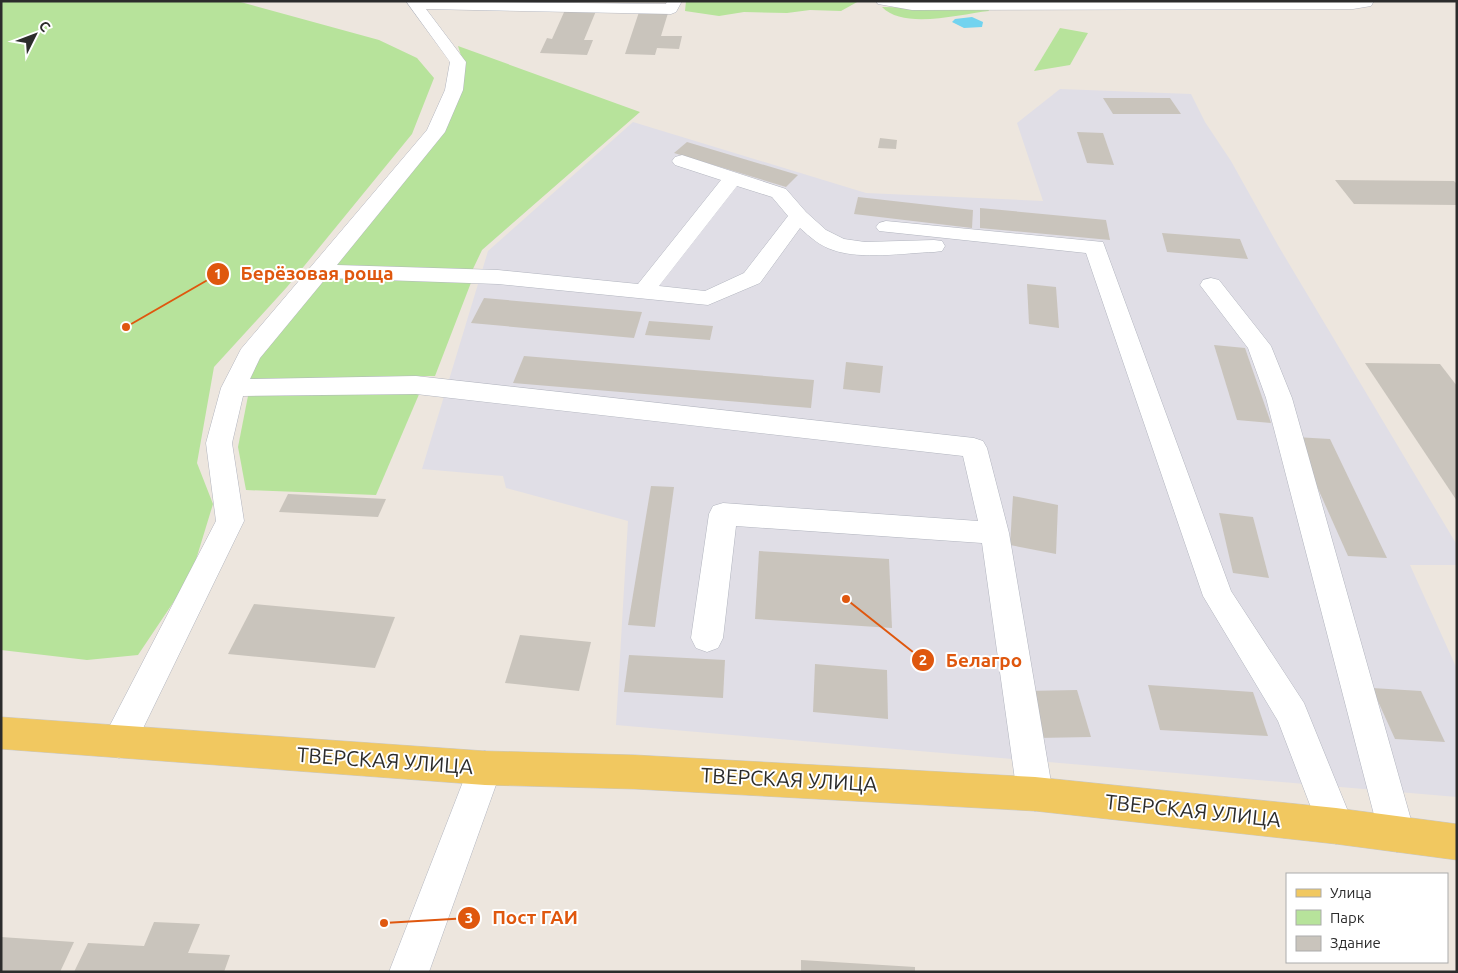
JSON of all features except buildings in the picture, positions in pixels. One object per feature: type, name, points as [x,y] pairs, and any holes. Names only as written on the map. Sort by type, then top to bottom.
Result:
[{"type":"main road","name":"ТВЕРСКАЯ УЛИЦА","points":[[1,733],[485,768],[635,772],[1035,794],[1336,826],[1457,842]]},
{"type":"street","points":[[414,2],[672,9],[675,1]]},
{"type":"street","points":[[119,742],[230,521],[219,443],[233,388],[250,355],[436,132],[454,90],[458,62],[414,2]]},
{"type":"street","points":[[886,2],[912,6],[961,6],[1366,2]]},
{"type":"street","points":[[682,161],[779,193],[799,216],[819,234],[839,245],[865,248],[922,248],[1016,240]]},
{"type":"street","points":[[644,292],[733,178]]},
{"type":"street","points":[[319,271],[498,277],[708,298],[752,278],[799,216]]},
{"type":"street","points":[[886,227],[1095,247],[1218,596],[1292,714],[1336,826]]},
{"type":"street","points":[[1211,284],[1259,346],[1279,398],[1398,834]]},
{"type":"street","points":[[233,388],[416,385],[974,448],[995,533],[1035,794]]},
{"type":"street","points":[[708,638],[723,514],[995,533]]},
{"type":"street","points":[[409,972],[485,768]]},
{"type":"shaded area","points":[[1060,89],[1191,94],[1205,122],[1231,161],[1279,247],[1457,545],[1457,565],[1410,565],[1457,669],[1457,797],[616,725],[628,521],[506,488],[503,476],[422,469],[488,251],[633,122],[866,193],[1043,201],[1017,123]]},
{"type":"green space","points":[[1,1],[237,1],[379,40],[417,58],[434,78],[412,134],[287,287],[214,367],[197,463],[213,504],[191,576],[138,655],[87,660],[1,650]]},
{"type":"green space","points":[[686,1],[859,1],[841,11],[744,12],[719,16],[685,11]]},
{"type":"green space","points":[[882,7],[988,9],[989,11],[933,19],[918,19],[904,18],[892,14]]},
{"type":"green space","points":[[1060,28],[1088,33],[1070,65],[1034,71]]},
{"type":"green space","points":[[458,46],[640,112],[482,250],[472,271],[329,267],[441,131],[463,62]]},
{"type":"green space","points":[[324,275],[472,280],[435,376],[240,385],[255,353]]},
{"type":"green space","points":[[420,392],[376,495],[246,490],[238,447],[248,396]]},
{"type":"water","points":[[972,17],[983,22],[982,27],[964,28],[952,22],[955,19]]},
{"type":"place","name":"Берёзовая роща","points":[[126,327]]},
{"type":"place","name":"Белагро","points":[[846,599]]},
{"type":"place","name":"Пост ГАИ","points":[[384,923]]}]
